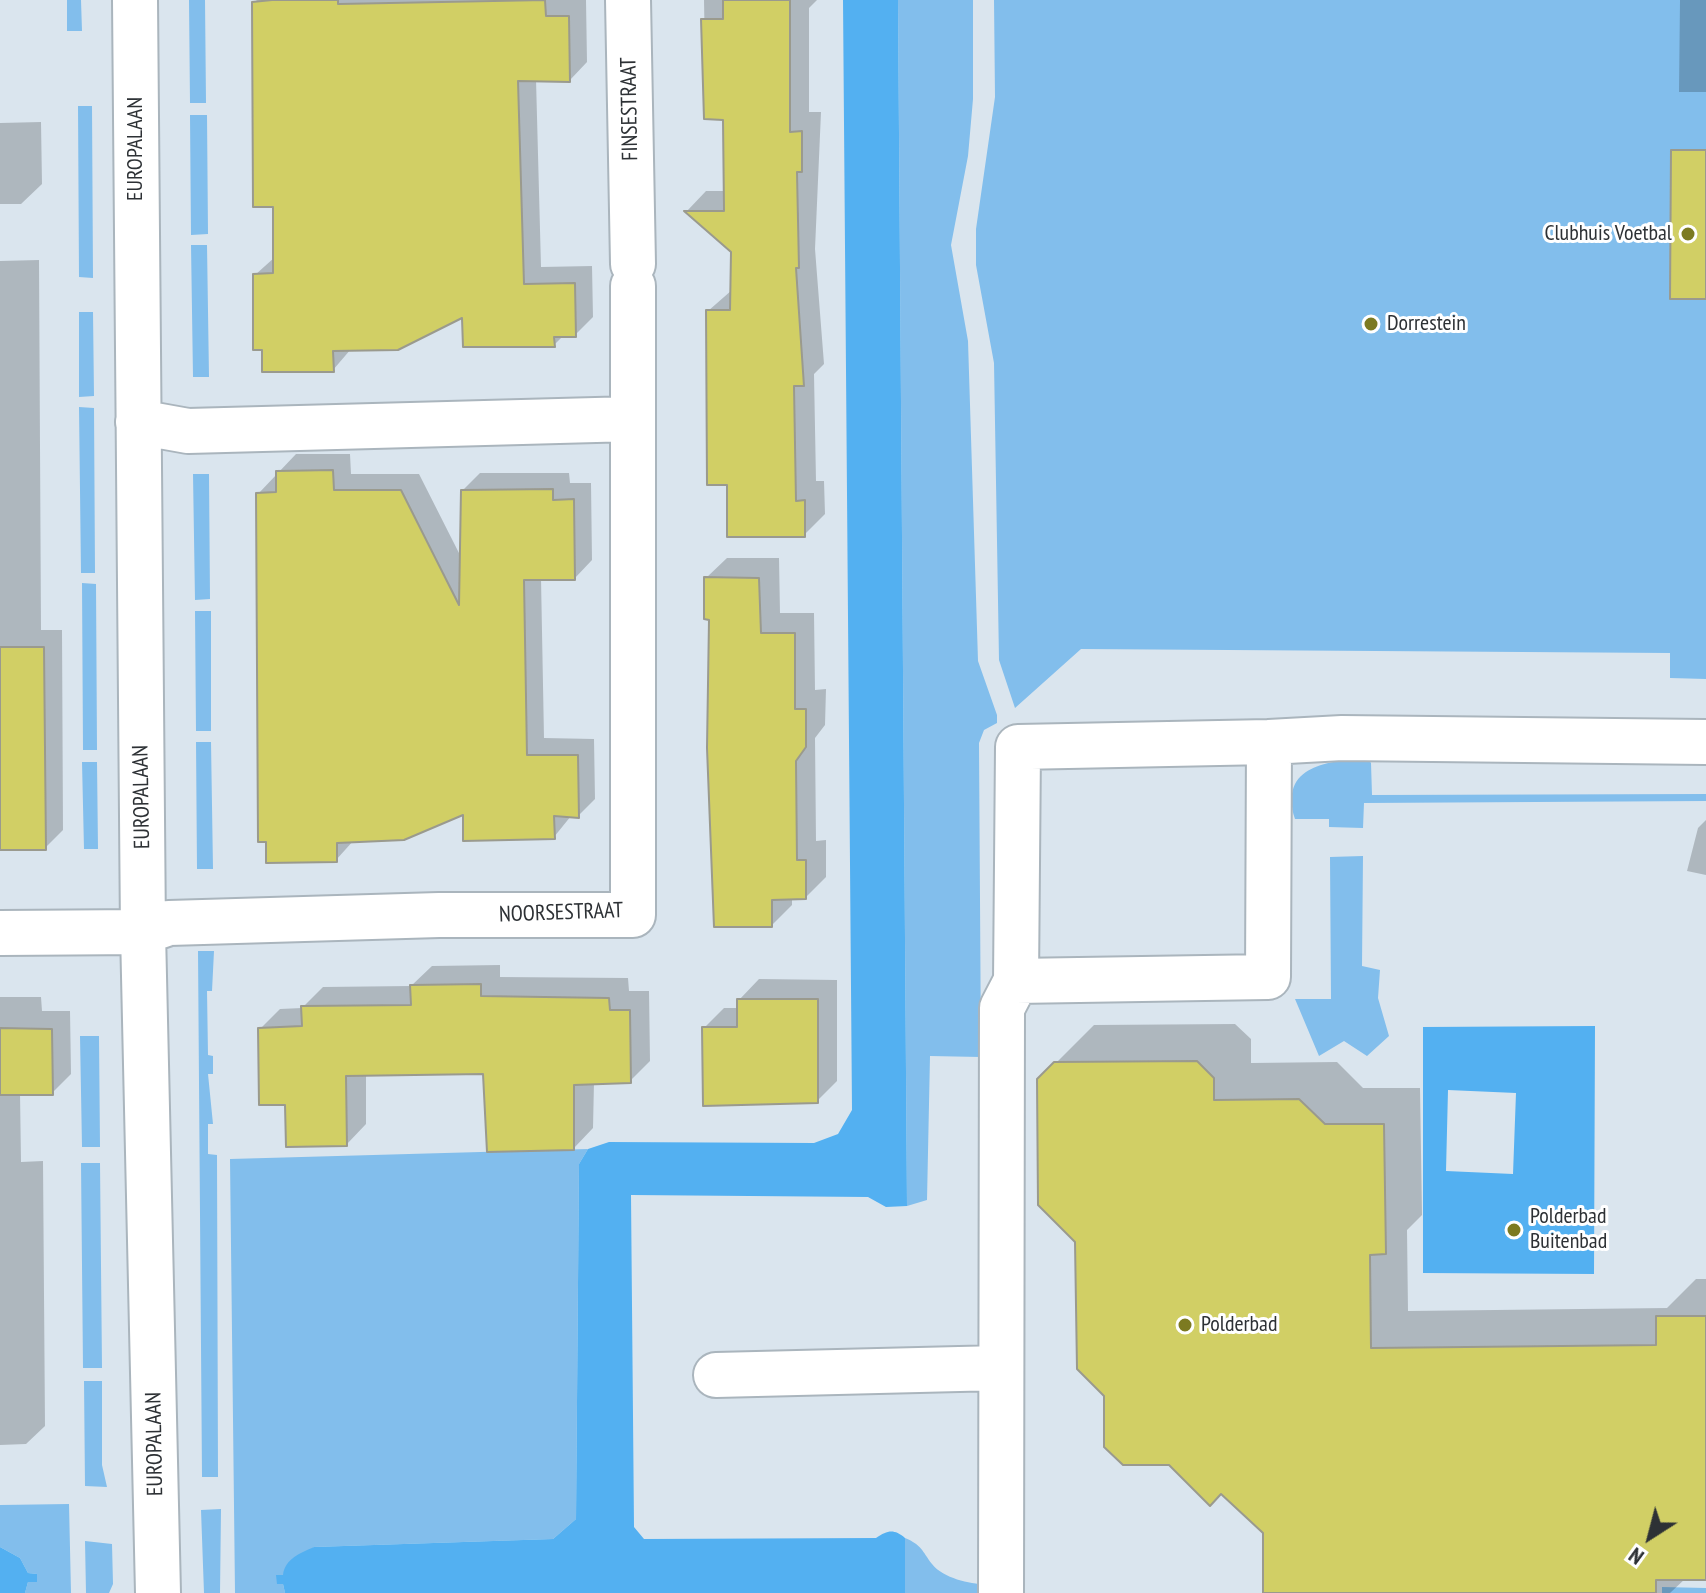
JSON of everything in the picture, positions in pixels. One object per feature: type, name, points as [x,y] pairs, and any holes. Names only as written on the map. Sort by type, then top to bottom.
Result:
[{"type":"street","name":"EUROPALAAN","points":[[135,0],[143,932],[158,1593]]},
{"type":"street","name":"FINSESTRAAT","points":[[628,0],[631,217]]},
{"type":"street","name":"NOORSESTRAAT","points":[[143,932],[169,923],[439,915],[633,915],[631,217]]},
{"type":"street","points":[[138,422],[188,431],[633,419]]},
{"type":"street","points":[[1001,1593],[1002,1008],[1016,981],[1018,747],[1342,738],[1706,742]]},
{"type":"street","points":[[1016,981],[1268,977],[1269,742]]},
{"type":"street","points":[[0,933],[143,932]]},
{"type":"street","points":[[716,1375],[1000,1368]]},
{"type":"shaded area","points":[[67,0],[81,0],[82,31],[67,31]]},
{"type":"shaded area","points":[[189,0],[205,0],[206,103],[190,103]]},
{"type":"shaded area","points":[[843,0],[898,0],[907,1206],[886,1207],[868,1197],[631,1195],[634,1527],[644,1539],[876,1538],[894,1532],[905,1538],[905,1593],[285,1593],[283,1584],[277,1584],[276,1575],[283,1575],[290,1561],[314,1547],[553,1539],[576,1519],[579,1164],[588,1149],[609,1142],[814,1143],[838,1134],[852,1110]]},
{"type":"shaded area","points":[[898,0],[973,0],[973,99],[968,156],[951,245],[968,341],[978,661],[997,715],[997,723],[984,730],[979,743],[981,1057],[930,1056],[927,1200],[907,1206]]},
{"type":"shaded area","name":"Dorrestein","points":[[994,0],[1706,0],[1706,679],[1670,678],[1670,653],[1081,649],[1015,708],[999,660],[994,363],[976,265],[976,229],[995,97]]},
{"type":"shaded area","points":[[78,106],[92,106],[93,278],[79,277]]},
{"type":"shaded area","points":[[190,115],[207,115],[208,234],[191,235]]},
{"type":"shaded area","points":[[191,245],[207,245],[209,377],[193,377]]},
{"type":"shaded area","points":[[79,312],[93,312],[94,396],[79,397]]},
{"type":"shaded area","points":[[79,407],[94,408],[95,573],[81,573]]},
{"type":"shaded area","points":[[193,474],[209,474],[210,599],[195,600]]},
{"type":"shaded area","points":[[82,583],[96,584],[97,750],[83,750]]},
{"type":"shaded area","points":[[195,611],[211,611],[211,731],[196,731]]},
{"type":"shaded area","points":[[196,742],[211,742],[213,869],[197,869]]},
{"type":"shaded area","points":[[1368,759],[1371,763],[1372,795],[1706,794],[1706,801],[1364,803],[1363,828],[1329,827],[1329,819],[1295,819],[1292,801],[1294,787],[1301,777],[1324,764]]},
{"type":"shaded area","points":[[82,762],[97,762],[98,849],[84,849]]},
{"type":"shaded area","points":[[1363,856],[1362,966],[1380,970],[1378,998],[1389,1036],[1367,1056],[1344,1041],[1319,1056],[1295,999],[1331,999],[1330,857]]},
{"type":"shaded area","points":[[198,951],[214,951],[212,991],[207,991],[208,1055],[213,1056],[213,1074],[208,1074],[213,1124],[208,1124],[208,1154],[217,1155],[218,1477],[202,1477]]},
{"type":"shaded area","points":[[1595,1026],[1594,1274],[1423,1273],[1423,1027]],"holes":[[[1448,1090],[1516,1093],[1513,1174],[1446,1171]]]},
{"type":"shaded area","points":[[80,1036],[99,1036],[100,1147],[82,1147]]},
{"type":"shaded area","points":[[588,1149],[579,1164],[576,1519],[553,1539],[314,1547],[283,1584],[285,1593],[235,1593],[230,1159]]},
{"type":"shaded area","points":[[81,1163],[100,1163],[102,1368],[83,1368]]},
{"type":"shaded area","points":[[84,1381],[102,1381],[102,1465],[107,1487],[85,1486]]},
{"type":"shaded area","points":[[69,1504],[71,1593],[25,1593],[28,1582],[37,1582],[37,1574],[28,1573],[20,1558],[0,1547],[0,1505]]},
{"type":"shaded area","points":[[221,1509],[220,1593],[204,1593],[201,1510]]},
{"type":"shaded area","points":[[905,1538],[918,1546],[937,1569],[950,1577],[986,1585],[986,1593],[905,1593]]},
{"type":"shaded area","points":[[85,1541],[112,1544],[113,1584],[109,1593],[86,1593]]},
{"type":"shaded area","points":[[0,1547],[20,1558],[28,1573],[37,1574],[37,1582],[28,1582],[25,1593],[0,1593]]},
{"type":"shaded area","points":[[1662,1587],[1706,1588],[1706,1593],[1662,1593]]},
{"type":"building","points":[[338,0],[338,4],[545,0],[546,16],[569,16],[570,82],[518,81],[524,284],[575,283],[576,337],[554,337],[555,347],[463,347],[462,318],[398,350],[333,351],[334,372],[262,372],[262,350],[253,350],[253,274],[273,273],[273,207],[253,207],[252,2]]},
{"type":"building","points":[[723,0],[790,0],[790,132],[802,131],[802,172],[797,172],[799,268],[796,268],[804,386],[794,386],[796,501],[805,500],[805,537],[727,537],[727,485],[707,485],[706,310],[730,310],[731,252],[684,211],[724,211],[723,120],[704,119],[701,19],[723,19]]},
{"type":"building","name":"Clubhuis Voetbal","points":[[1671,150],[1706,150],[1706,299],[1670,299]]},
{"type":"building","points":[[333,470],[334,490],[401,490],[459,605],[461,490],[553,489],[553,500],[574,499],[575,580],[524,580],[527,755],[578,755],[579,818],[554,816],[555,839],[463,841],[463,815],[404,840],[337,843],[337,862],[266,863],[266,842],[258,842],[256,493],[276,492],[276,471]]},
{"type":"building","points":[[704,577],[759,578],[761,633],[795,633],[795,709],[806,709],[806,747],[796,761],[797,860],[806,860],[806,899],[772,900],[772,927],[714,927],[707,748],[709,620],[704,619]]},
{"type":"building","points":[[0,647],[44,647],[46,850],[0,850]]},
{"type":"building","points":[[481,984],[481,996],[609,998],[610,1010],[630,1010],[631,1083],[574,1085],[574,1150],[487,1152],[483,1074],[346,1076],[347,1146],[286,1147],[285,1105],[259,1105],[258,1028],[302,1026],[301,1006],[411,1005],[410,985]]},
{"type":"building","points":[[737,999],[818,999],[818,1103],[703,1106],[702,1027],[737,1027]]},
{"type":"building","points":[[0,1028],[52,1029],[53,1095],[0,1095]]},
{"type":"building","points":[[1197,1061],[1214,1078],[1214,1100],[1299,1099],[1325,1124],[1384,1124],[1386,1254],[1370,1255],[1371,1348],[1656,1345],[1656,1316],[1706,1316],[1706,1580],[1656,1580],[1656,1593],[1263,1593],[1263,1533],[1221,1494],[1210,1506],[1169,1465],[1123,1465],[1104,1447],[1104,1396],[1077,1369],[1075,1242],[1038,1205],[1037,1079],[1054,1062]]},
{"type":"place","name":"Clubhuis Voetbal","points":[[1688,234]]},
{"type":"place","name":"Dorrestein","points":[[1371,324]]},
{"type":"place","name":"Polderbad Buitenbad","points":[[1514,1230]]},
{"type":"place","name":"Polderbad","points":[[1185,1325]]}]
